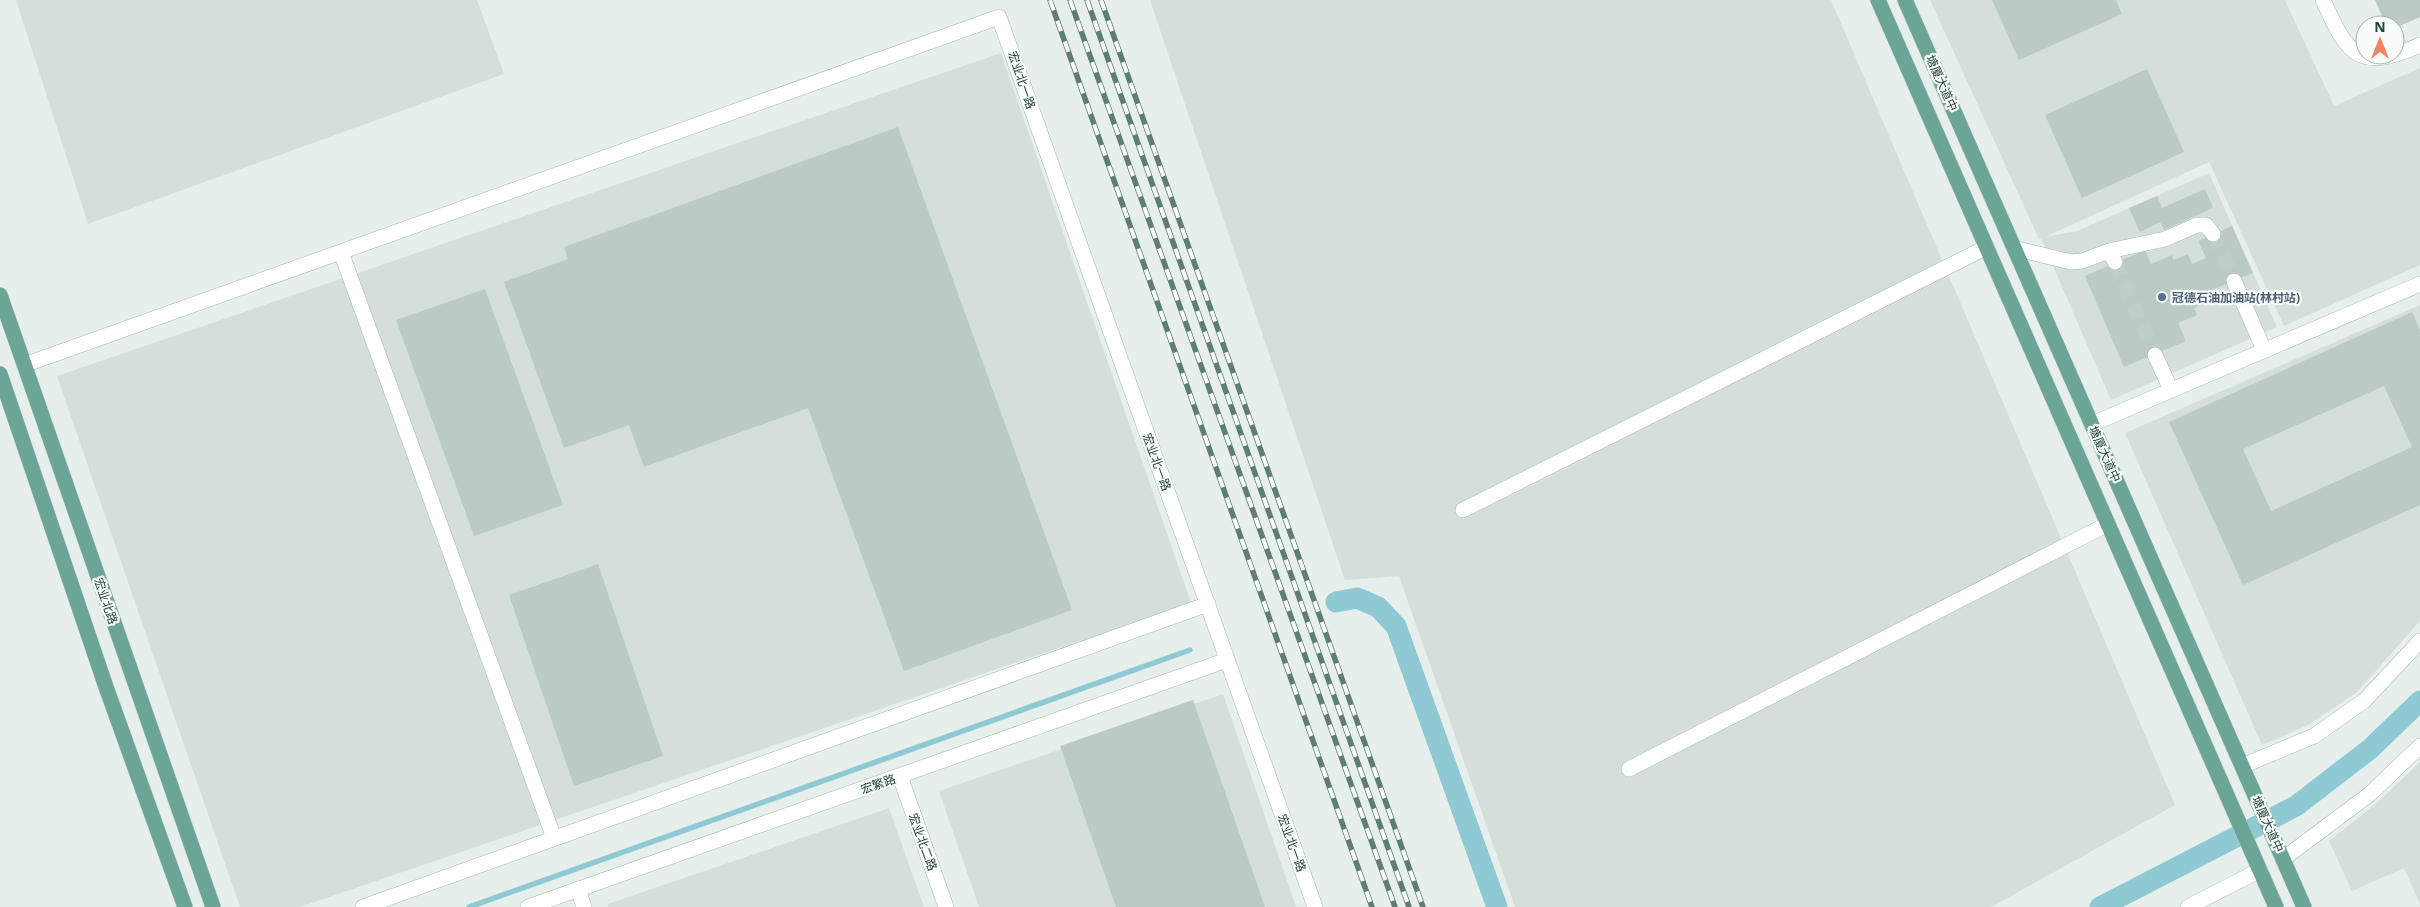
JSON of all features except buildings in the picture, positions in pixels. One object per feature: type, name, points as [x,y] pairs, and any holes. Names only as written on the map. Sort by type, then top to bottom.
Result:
[{"type":"main road","name":"塘厦大道中","points":[[1878,0],[2276,907]]},
{"type":"main road","name":"塘厦大道中","points":[[1905,0],[2304,907]]},
{"type":"main road","name":"宏业北路","points":[[0,294],[213,907]]},
{"type":"main road","points":[[0,375],[106,687],[185,907]]},
{"type":"street","points":[[2323,0],[2344,42],[2362,55],[2382,58],[2393,56],[2420,44]]},
{"type":"street","name":"宏业北一路","points":[[341,252],[999,16],[1315,907]]},
{"type":"street","points":[[2014,248],[2070,262],[2112,256],[2166,239],[2197,225],[2206,225],[2213,234]]},
{"type":"street","points":[[1463,510],[1986,247]]},
{"type":"street","points":[[24,365],[341,252],[554,838]]},
{"type":"street","points":[[2234,281],[2264,350]]},
{"type":"street","points":[[2092,424],[2420,284]]},
{"type":"street","points":[[2155,355],[2171,390]]},
{"type":"street","points":[[1629,769],[2108,524]]},
{"type":"street","points":[[363,907],[1208,604]]},
{"type":"street","points":[[2242,766],[2314,736],[2364,701],[2420,641]]},
{"type":"street","name":"宏繁路","points":[[528,907],[1227,660]]},
{"type":"street","points":[[2283,859],[2370,794],[2420,746]]},
{"type":"street","name":"宏业北二路","points":[[900,776],[946,907]]},
{"type":"street","points":[[2188,907],[2260,870]]},
{"type":"street","points":[[578,889],[584,907]]},
{"type":"shaded area","points":[[16,0],[477,0],[504,74],[88,224]]},
{"type":"shaded area","points":[[1150,0],[1831,0],[2175,805],[1991,907],[1515,907],[1399,576],[1345,580]]},
{"type":"shaded area","points":[[1930,0],[2285,0],[2334,106],[2420,68],[2420,265],[2284,326],[2209,162],[2045,237],[2077,231],[2209,173],[2277,327],[2111,400],[2041,238],[2039,239]]},
{"type":"shaded area","points":[[1001,53],[1191,603],[300,907],[240,907],[57,376]]},
{"type":"shaded area","points":[[2420,305],[2420,621],[2357,692],[2308,725],[2262,745],[2125,433]]},
{"type":"shaded area","points":[[1223,694],[1296,907],[979,907],[939,791]]},
{"type":"shaded area","points":[[2420,762],[2420,904],[2404,868],[2352,891],[2329,841],[2377,803]]},
{"type":"shaded area","points":[[889,808],[924,907],[608,907],[608,904]]},
{"type":"waterway","points":[[1336,602],[1357,598],[1378,607],[1396,626],[1497,907]]},
{"type":"waterway","points":[[469,907],[1190,650]]},
{"type":"waterway","points":[[2100,907],[2296,806],[2370,749],[2420,701]]},
{"type":"tunnel","points":[[2213,234],[2234,281]]},
{"type":"tunnel","points":[[2115,262],[2155,355]]},
{"type":"railway","points":[[1050,0],[1372,907]]},
{"type":"railway","points":[[1070,0],[1395,907]]},
{"type":"railway","points":[[1087,0],[1409,907]]},
{"type":"railway","points":[[1101,0],[1423,907]]},
{"type":"place","name":"冠德石油加油站(林村站)","points":[[2162,297]]}]
